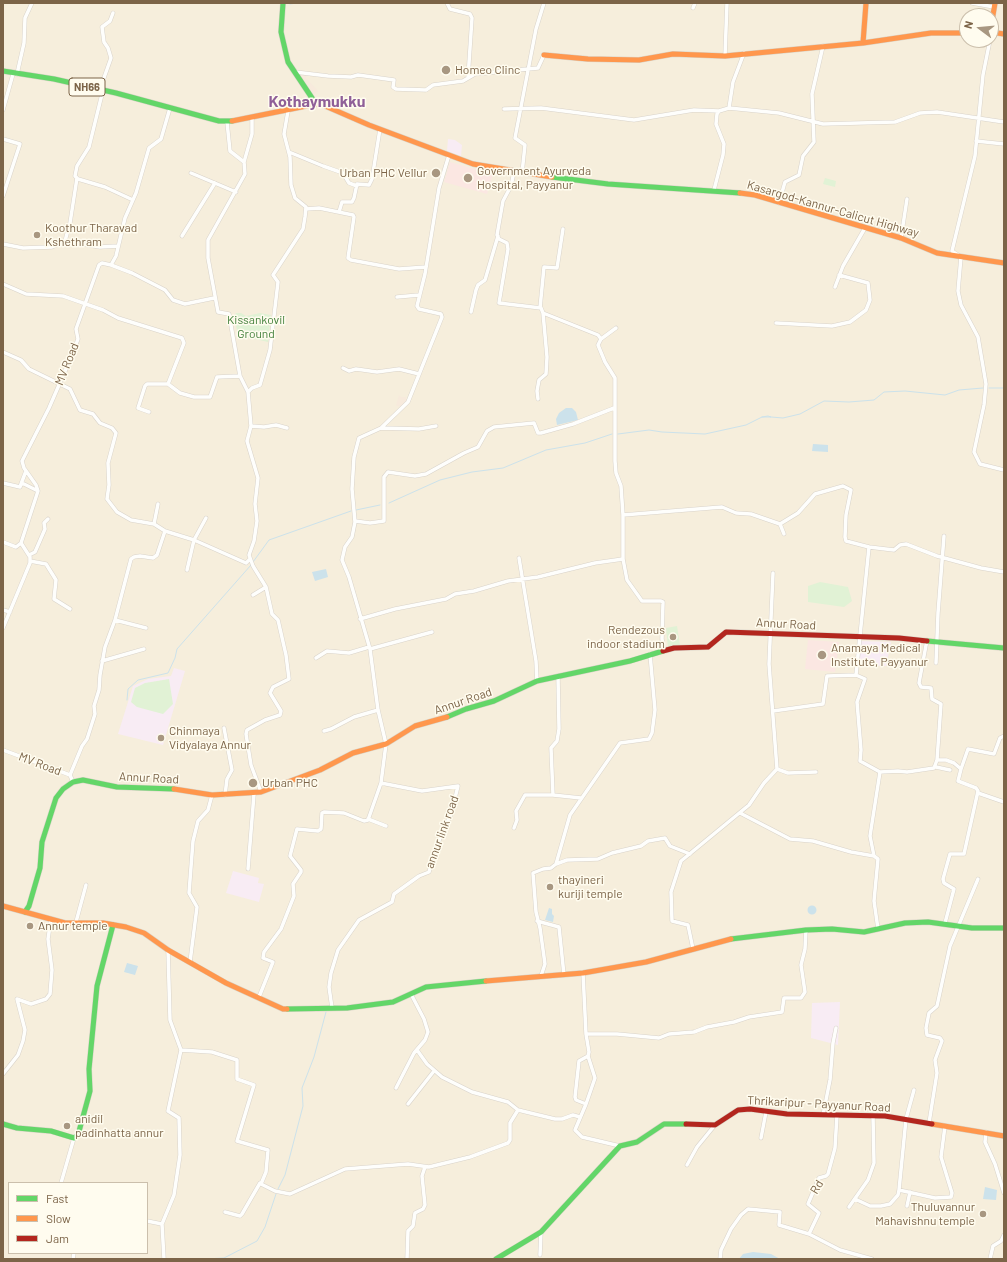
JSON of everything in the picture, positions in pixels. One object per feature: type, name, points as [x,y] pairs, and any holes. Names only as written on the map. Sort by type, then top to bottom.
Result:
[{"type":"main road","points":[[284,3],[281,32],[288,62],[316,104]]},
{"type":"main road","points":[[863,43],[866,3]]},
{"type":"main road","points":[[544,55],[588,59],[639,60],[673,54],[725,56],[863,43],[931,33],[959,33]]},
{"type":"main road","name":"NH66","points":[[3,71],[54,79],[102,90],[208,120],[227,122],[288,111],[316,104]]},
{"type":"main road","name":"Kasargod-Kannur-Calicut Highway","points":[[316,104],[323,105],[380,129],[474,164],[514,172],[608,184],[738,192],[779,202],[901,238],[937,253],[1004,262]]},
{"type":"main road","name":"Annur Road","points":[[72,782],[83,780],[117,787],[181,789],[212,795],[254,794],[320,770],[353,753],[386,744],[415,726],[440,720],[466,709],[494,701],[537,681],[597,669],[664,650],[680,647],[708,647],[726,632],[927,640],[1004,648]]},
{"type":"main road","points":[[25,912],[29,906],[40,868],[42,842],[56,798],[63,789],[72,782]]},
{"type":"main road","points":[[3,907],[65,923],[76,922],[126,926],[144,932],[168,950],[226,983],[283,1008],[332,1008],[392,1002],[410,994],[438,985],[583,973],[646,962],[693,948],[736,938],[806,930],[832,929],[864,932],[905,923],[945,923],[972,928],[1004,928]]},
{"type":"main road","points":[[3,1124],[17,1128],[51,1131],[74,1138],[78,1135],[90,1091],[89,1069],[97,986],[113,925]]},
{"type":"main road","name":"Thrikaripur - Payyanur Road","points":[[715,1125],[738,1110],[750,1110],[906,1119],[1004,1136]]},
{"type":"main road","points":[[496,1259],[541,1232],[620,1146],[637,1142],[664,1124],[715,1125]]},
{"type":"street","points":[[3,110],[24,43],[25,18],[32,3]]},
{"type":"street","points":[[447,3],[450,9],[466,13],[472,18],[468,78]]},
{"type":"street","points":[[522,173],[525,145],[523,141],[515,138],[536,29],[544,3]]},
{"type":"street","points":[[693,8],[695,3]]},
{"type":"street","points":[[725,56],[727,3]]},
{"type":"street","points":[[972,3],[994,5]]},
{"type":"street","points":[[65,241],[70,223],[77,178],[74,176],[77,166],[89,147],[111,58],[108,48],[104,42],[102,27],[110,21],[113,13]]},
{"type":"street","points":[[779,202],[785,182],[799,175],[803,156],[814,142],[812,94],[824,46]]},
{"type":"street","points":[[988,48],[983,74],[975,156],[952,251],[960,257],[958,291],[961,305],[978,337],[986,384],[984,405],[974,452],[980,464],[1004,470]]},
{"type":"street","points":[[729,108],[733,82],[744,54]]},
{"type":"street","points":[[295,72],[328,76],[351,77],[358,75],[394,80],[394,88],[403,90],[426,90],[433,85],[463,81],[475,74],[538,68],[544,55]]},
{"type":"street","points":[[170,108],[161,139],[149,148],[133,200],[125,218],[118,246],[111,265],[132,273],[165,290],[173,300],[185,304],[214,298]]},
{"type":"street","points":[[504,109],[541,108],[634,120],[694,110],[718,110],[729,108],[780,113],[814,122],[854,124],[895,122],[920,114],[937,112],[1004,122]]},
{"type":"street","points":[[714,191],[723,155],[724,144],[716,124],[718,110]]},
{"type":"street","points":[[288,111],[284,134],[289,152],[292,192],[295,198],[306,209],[319,208],[353,215],[354,217],[348,258],[398,269],[426,268]]},
{"type":"street","points":[[252,118],[252,134],[244,162],[245,174],[208,240],[208,258],[214,298],[218,312],[229,314],[240,376],[248,392],[251,426],[247,441],[258,478],[255,504],[257,521],[254,541],[249,555],[251,562],[266,587],[272,614],[278,620],[286,655],[289,679],[273,687],[270,692],[281,712],[280,716],[265,720],[247,730],[246,734],[251,765],[261,792]]},
{"type":"street","points":[[227,122],[231,154],[244,162]]},
{"type":"street","points":[[289,152],[323,166],[343,172],[349,183],[357,186],[357,184],[369,185],[372,179],[380,129]]},
{"type":"street","points":[[3,139],[20,144],[3,196]]},
{"type":"street","points":[[976,141],[1004,144]]},
{"type":"street","points":[[368,819],[381,783],[386,744],[378,710],[369,648],[349,577],[342,560],[345,547],[352,537],[355,521],[352,489],[354,457],[359,438],[381,428],[408,402],[442,317],[441,314],[419,309],[416,306],[426,268],[439,188],[449,155]]},
{"type":"street","points":[[472,312],[478,285],[486,280],[498,236],[503,201],[511,186],[514,172]]},
{"type":"street","points":[[191,173],[236,192]]},
{"type":"street","points":[[77,178],[106,187],[133,200]]},
{"type":"street","points":[[182,236],[215,183]]},
{"type":"street","points":[[339,212],[342,202],[352,202],[357,186]]},
{"type":"street","points":[[901,238],[907,199]]},
{"type":"street","points":[[248,392],[252,388],[260,385],[270,350],[278,282],[273,275],[303,229],[306,209]]},
{"type":"street","points":[[835,287],[839,275],[865,228]]},
{"type":"street","points":[[538,399],[537,391],[539,380],[546,374],[548,357],[543,312],[540,308],[544,267],[557,268],[563,229]]},
{"type":"street","points":[[498,236],[499,239],[507,244],[508,249],[499,302],[540,308]]},
{"type":"street","points":[[3,244],[23,248],[52,247],[65,241],[100,247],[118,246]]},
{"type":"street","name":"MV Road","points":[[26,471],[22,461],[49,408],[78,339],[76,329],[100,263],[111,265]]},
{"type":"street","points":[[776,323],[832,326],[850,322],[866,310],[870,300],[868,283],[839,275]]},
{"type":"street","points":[[3,284],[26,294],[63,296],[86,303],[118,318],[182,338],[184,343],[168,384]]},
{"type":"street","points":[[397,297],[419,295]]},
{"type":"street","points":[[543,312],[581,326],[598,335],[601,339]]},
{"type":"street","points":[[616,328],[601,339],[598,345],[615,378],[615,461],[616,473],[621,486],[624,515],[623,559],[627,580],[638,598],[642,601],[664,602],[662,639],[664,650]]},
{"type":"street","points":[[3,352],[21,360],[29,369],[70,389],[80,410],[93,414],[100,423],[112,428],[116,433],[108,463],[110,484],[107,499],[117,512],[131,520],[154,524],[165,531],[194,540],[246,563],[251,562]]},
{"type":"street","points":[[344,368],[350,371],[356,369],[377,372],[399,369],[419,374]]},
{"type":"street","points":[[149,412],[138,408],[147,384],[168,384],[187,395],[206,398],[210,397],[217,377],[240,376]]},
{"type":"street","points":[[355,521],[370,523],[384,521],[384,477],[388,472],[415,476],[426,474],[478,447],[487,432],[494,427],[534,423],[538,433],[541,433],[573,424],[614,408]]},
{"type":"street","points":[[251,426],[264,427],[276,425],[287,428]]},
{"type":"street","points":[[381,428],[420,429],[436,426]]},
{"type":"street","points":[[3,483],[20,487],[26,471]]},
{"type":"street","points":[[3,542],[16,547],[21,543],[38,491],[36,485],[26,471]]},
{"type":"street","points":[[21,484],[38,491]]},
{"type":"street","points":[[780,524],[798,513],[814,494],[843,486],[851,490],[846,515],[844,537],[846,541],[870,547],[894,550],[900,544],[906,544],[927,553],[943,556],[980,568],[1004,572]]},
{"type":"street","points":[[154,524],[158,504]]},
{"type":"street","points":[[624,515],[722,507],[736,513],[748,513],[780,524],[784,534]]},
{"type":"street","points":[[187,570],[194,540],[206,518]]},
{"type":"street","points":[[29,555],[35,552],[45,529],[44,523],[48,519]]},
{"type":"street","points":[[70,775],[82,746],[87,739],[95,714],[94,706],[100,690],[102,661],[111,627],[115,620],[131,559],[140,556],[153,558],[157,555],[165,531]]},
{"type":"street","points":[[936,663],[944,536]]},
{"type":"street","points":[[3,628],[30,561],[29,555],[21,543]]},
{"type":"street","points":[[856,675],[870,547]]},
{"type":"street","points":[[519,558],[521,578],[536,661],[537,681]]},
{"type":"street","points":[[360,619],[395,609],[446,599],[455,594],[521,578],[538,577],[595,563],[623,559]]},
{"type":"street","points":[[30,561],[46,564],[56,580],[54,599],[70,609]]},
{"type":"street","points":[[693,948],[688,925],[672,921],[671,892],[681,861],[749,805],[764,783],[777,769],[769,664],[773,573]]},
{"type":"street","points":[[253,595],[266,587]]},
{"type":"street","points":[[3,610],[10,612]]},
{"type":"street","points":[[115,620],[146,628]]},
{"type":"street","points":[[316,658],[327,651],[349,653],[432,632]]},
{"type":"street","points":[[927,640],[919,683],[921,687],[931,688],[932,699],[941,704],[936,767]]},
{"type":"street","points":[[102,661],[144,649]]},
{"type":"street","points":[[556,864],[567,823],[581,798],[620,743],[649,739],[652,733],[655,710],[650,654]]},
{"type":"street","points":[[773,711],[823,704],[827,676],[856,675],[865,679],[857,702],[861,750],[860,761],[880,772],[907,772],[936,767],[950,770]]},
{"type":"street","points":[[553,795],[551,748],[557,741],[559,729],[558,676]]},
{"type":"street","points":[[324,731],[354,717],[378,710]]},
{"type":"street","points":[[224,728],[232,770],[227,779],[225,795]]},
{"type":"street","points":[[945,923],[954,889],[944,883],[943,879],[950,854],[964,854],[978,793],[976,788],[958,781],[961,769],[968,749],[994,754],[1000,738],[1004,736]]},
{"type":"street","name":"MV Road","points":[[3,750],[70,775],[72,782]]},
{"type":"street","points":[[937,760],[950,761],[961,769]]},
{"type":"street","points":[[777,769],[788,773],[816,772]]},
{"type":"street","points":[[874,856],[870,836],[880,772]]},
{"type":"street","name":"annur link road","points":[[332,1008],[329,987],[331,973],[338,950],[359,920],[392,902],[394,894],[418,876],[430,872],[436,847],[451,814],[458,786],[422,791],[381,783]]},
{"type":"street","points":[[978,793],[1004,802]]},
{"type":"street","points":[[248,870],[254,794]]},
{"type":"street","points":[[190,962],[196,907],[190,893],[193,841],[198,821],[208,810],[212,795]]},
{"type":"street","points":[[514,828],[517,824],[517,808],[525,795],[553,795],[581,798]]},
{"type":"street","points":[[259,997],[273,962],[262,958],[264,952],[281,929],[294,896],[293,884],[301,872],[290,856],[297,829],[321,830],[322,813],[324,812],[344,813],[364,821],[368,819],[386,826]]},
{"type":"street","points":[[740,813],[790,839],[813,842],[878,858],[874,901],[878,929]]},
{"type":"street","points":[[541,976],[545,964],[540,928],[537,921],[532,873],[551,868],[556,864],[567,860],[598,859],[612,853],[641,846],[648,841],[665,838],[670,846],[690,854]]},
{"type":"street","points":[[929,1123],[937,1073],[935,1060],[942,1041],[940,1038],[927,1034],[926,1028],[929,1013],[937,1006],[950,946],[959,926],[967,900],[978,878]]},
{"type":"street","points":[[76,922],[86,885]]},
{"type":"street","points":[[3,1074],[22,1049],[25,1030],[17,999],[31,1004],[46,998],[50,994],[52,970],[48,939],[52,919]]},
{"type":"street","points":[[537,921],[559,927],[564,975]]},
{"type":"street","points":[[586,1034],[617,1034],[659,1038],[669,1034],[694,1032],[712,1025],[782,1012],[784,998],[801,998],[805,992],[801,965],[805,949],[806,930]]},
{"type":"street","points":[[164,1259],[162,1224],[171,1204],[178,1168],[179,1118],[168,1111],[181,1050],[170,1020],[168,950]]},
{"type":"street","points":[[583,973],[588,1056],[595,1078],[594,1085],[576,1130],[582,1137],[620,1146]]},
{"type":"street","points":[[396,1088],[417,1050],[425,1040],[428,1032],[424,1019],[410,994]]},
{"type":"street","points":[[824,1115],[830,1080],[832,1044],[836,1028]]},
{"type":"street","points":[[181,1050],[212,1052],[237,1060],[237,1078],[254,1085],[237,1141],[268,1150],[266,1172],[240,1216],[225,1212]]},
{"type":"street","points":[[417,1050],[434,1071],[442,1077],[472,1092],[508,1102],[518,1110],[555,1119],[562,1119],[573,1115],[580,1117]]},
{"type":"street","points":[[586,1104],[576,1100],[575,1097],[579,1061],[588,1056]]},
{"type":"street","points":[[408,1104],[434,1071]]},
{"type":"street","points":[[855,1199],[870,1206],[881,1206],[890,1204],[898,1195],[906,1119],[914,1090]]},
{"type":"street","points":[[260,1183],[275,1191],[290,1194],[345,1169],[408,1164],[425,1166],[470,1157],[508,1143],[510,1140],[510,1123],[518,1110]]},
{"type":"street","points":[[761,1138],[766,1112]]},
{"type":"street","name":"Rd","points":[[809,1234],[819,1213],[808,1204],[819,1178],[828,1174],[835,1148],[837,1115]]},
{"type":"street","points":[[849,1207],[868,1180],[874,1163],[873,1116]]},
{"type":"street","points":[[686,1165],[697,1147],[715,1125]]},
{"type":"street","points":[[899,1190],[935,1198],[951,1197],[952,1195],[941,1157],[945,1126]]},
{"type":"street","points":[[986,1132],[985,1142],[995,1164],[1004,1193]]},
{"type":"street","points":[[61,1182],[74,1138]]},
{"type":"street","points":[[407,1259],[408,1231],[413,1226],[415,1213],[423,1209],[425,1205],[422,1176],[425,1166]]},
{"type":"street","points":[[907,1206],[910,1192]]},
{"type":"street","points":[[720,1259],[721,1250],[731,1229],[741,1214],[748,1209],[780,1212],[779,1225],[817,1237],[840,1250],[872,1259]]},
{"type":"street","points":[[148,1221],[162,1224]]},
{"type":"street","points":[[540,1255],[541,1232]]},
{"type":"street","points":[[990,1259],[993,1246],[1001,1241],[1004,1235]]},
{"type":"shaded area","points":[[3,3],[1004,3],[1004,1259],[3,1259]]},
{"type":"shaded area","points":[[300,74],[307,74],[306,78],[318,91],[314,94]]},
{"type":"shaded area","points":[[448,139],[455,140],[462,145],[461,156],[447,151]]},
{"type":"shaded area","name":"Government Ayurveda Hospital, Payyanur","points":[[450,162],[493,174],[487,194],[444,182]]},
{"type":"shaded area","points":[[399,395],[401,397],[406,397],[406,399],[409,400],[408,403],[405,402],[403,407],[396,406]]},
{"type":"shaded area","name":"Anamaya Medical Institute, Payyanur","points":[[808,640],[839,642],[835,672],[805,669]]},
{"type":"shaded area","points":[[860,641],[891,642],[886,666],[859,665]]},
{"type":"shaded area","points":[[174,668],[185,671],[163,745],[118,734],[133,686],[148,679],[171,676]]},
{"type":"shaded area","points":[[233,871],[259,878],[258,883],[264,884],[259,902],[226,893]]},
{"type":"shaded area","points":[[840,1002],[838,1045],[811,1038],[812,1003]]},
{"type":"green space","points":[[825,178],[836,181],[835,187],[823,184]]},
{"type":"green space","name":"Kissankovil Ground","points":[[236,313],[241,313],[246,316],[260,313],[271,315],[268,342],[238,335],[234,316]]},
{"type":"green space","points":[[820,582],[848,587],[852,601],[844,607],[808,602],[808,586]]},
{"type":"green space","name":"Rendezous indoor stadium","points":[[677,626],[680,645],[668,647],[666,628]]},
{"type":"green space","points":[[169,679],[173,704],[163,714],[137,707],[131,702],[135,688],[145,683]]},
{"type":"water","points":[[566,408],[572,408],[576,412],[578,420],[557,425],[556,419],[559,413]]},
{"type":"water","points":[[813,444],[828,445],[828,452],[812,451]]},
{"type":"water","points":[[326,569],[328,577],[315,581],[312,572]]},
{"type":"water","points":[[812,905],[817,910],[812,915],[807,910]]},
{"type":"water","points":[[549,908],[552,909],[552,914],[554,916],[553,922],[545,920]]},
{"type":"water","points":[[127,963],[138,966],[135,975],[124,972]]},
{"type":"water","points":[[985,1187],[997,1190],[996,1200],[983,1199]]},
{"type":"water","points":[[753,1252],[771,1254],[780,1259],[739,1259],[743,1254]]},
{"type":"waterway","points":[[290,4],[297,3]]},
{"type":"waterway","points":[[771,417],[783,418],[800,414],[824,401],[849,402],[874,400],[884,392],[905,391],[945,395],[959,390],[983,388]]},
{"type":"waterway","points":[[989,388],[1004,388]]},
{"type":"waterway","points":[[618,434],[649,430],[705,434],[746,425],[762,417],[768,416],[771,417],[762,417]]},
{"type":"waterway","points":[[389,503],[440,480],[472,472],[503,468],[546,450],[585,443],[612,434]]},
{"type":"waterway","points":[[356,510],[380,505]]},
{"type":"waterway","points":[[253,562],[269,540],[351,511]]},
{"type":"waterway","points":[[127,700],[128,689],[138,680],[168,673],[175,658],[177,649],[251,565]]},
{"type":"waterway","points":[[278,1189],[285,1175],[303,1106],[302,1088],[314,1057],[326,1012]]},
{"type":"waterway","points":[[205,1259],[224,1258],[257,1241],[265,1227],[276,1194]]},
{"type":"traffic: fast","points":[[283,3],[281,32],[288,62],[316,104]]},
{"type":"traffic: fast","points":[[3,71],[54,79],[116,93],[219,121],[232,121]]},
{"type":"traffic: fast","points":[[552,177],[608,184],[740,193]]},
{"type":"traffic: fast","points":[[927,641],[1004,648]]},
{"type":"traffic: fast","points":[[447,717],[466,709],[494,701],[537,681],[630,661],[663,651]]},
{"type":"traffic: fast","points":[[25,912],[29,906],[40,868],[42,842],[56,798],[63,789],[73,782],[83,780],[117,787],[174,789]]},
{"type":"traffic: fast","points":[[731,939],[806,930],[832,929],[864,932],[905,923],[928,922],[972,928],[1004,928]]},
{"type":"traffic: fast","points":[[3,1124],[17,1128],[51,1131],[74,1138],[78,1135],[90,1091],[89,1069],[97,986],[113,925]]},
{"type":"traffic: fast","points":[[287,1009],[347,1008],[393,1002],[426,987],[486,981]]},
{"type":"traffic: fast","points":[[496,1259],[541,1232],[620,1146],[637,1142],[664,1124],[686,1124]]},
{"type":"traffic: slow","points":[[866,3],[863,43],[931,33],[959,33]]},
{"type":"traffic: slow","points":[[994,8],[995,3]]},
{"type":"traffic: slow","points":[[999,33],[1004,34]]},
{"type":"traffic: slow","points":[[544,55],[588,59],[639,60],[673,54],[725,56],[863,43]]},
{"type":"traffic: slow","points":[[232,121],[316,104],[323,105],[369,125],[473,164],[552,177]]},
{"type":"traffic: slow","points":[[740,193],[755,195],[901,238],[937,253],[1004,263]]},
{"type":"traffic: slow","points":[[174,789],[212,795],[261,792],[320,770],[353,753],[386,744],[415,726],[447,717]]},
{"type":"traffic: slow","points":[[3,906],[65,923],[103,923],[126,927],[144,933],[168,950],[226,983],[283,1009],[287,1009]]},
{"type":"traffic: slow","points":[[486,981],[583,973],[646,962],[731,939]]},
{"type":"traffic: slow","points":[[932,1124],[1004,1136]]},
{"type":"traffic: jam","points":[[663,651],[674,648],[708,647],[726,632],[899,638],[927,641]]},
{"type":"traffic: jam","points":[[686,1124],[715,1125],[738,1110],[750,1109],[787,1114],[885,1116],[932,1124]]},
{"type":"place","name":"Homeo Clinc","points":[[446,70]]},
{"type":"place","name":"Urban PHC Vellur","points":[[436,173]]},
{"type":"place","name":"Government Ayurveda Hospital, Payyanur","points":[[468,178]]},
{"type":"place","name":"Koothur Tharavad Kshethram","points":[[37,235]]},
{"type":"place","name":"Rendezous indoor stadium","points":[[673,637]]},
{"type":"place","name":"Anamaya Medical Institute, Payyanur","points":[[822,655]]},
{"type":"place","name":"Chinmaya Vidyalaya Annur","points":[[161,738]]},
{"type":"place","name":"Urban PHC","points":[[253,783]]},
{"type":"place","name":"thayineri kuriji temple","points":[[550,887]]},
{"type":"place","name":"Annur temple","points":[[30,926]]},
{"type":"place","name":"anidil padinhatta annur","points":[[67,1126]]},
{"type":"place","name":"Thuluvannur Mahavishnu temple","points":[[983,1214]]},
{"type":"district","name":"Kothaymukku","points":[[317,102]]}]
